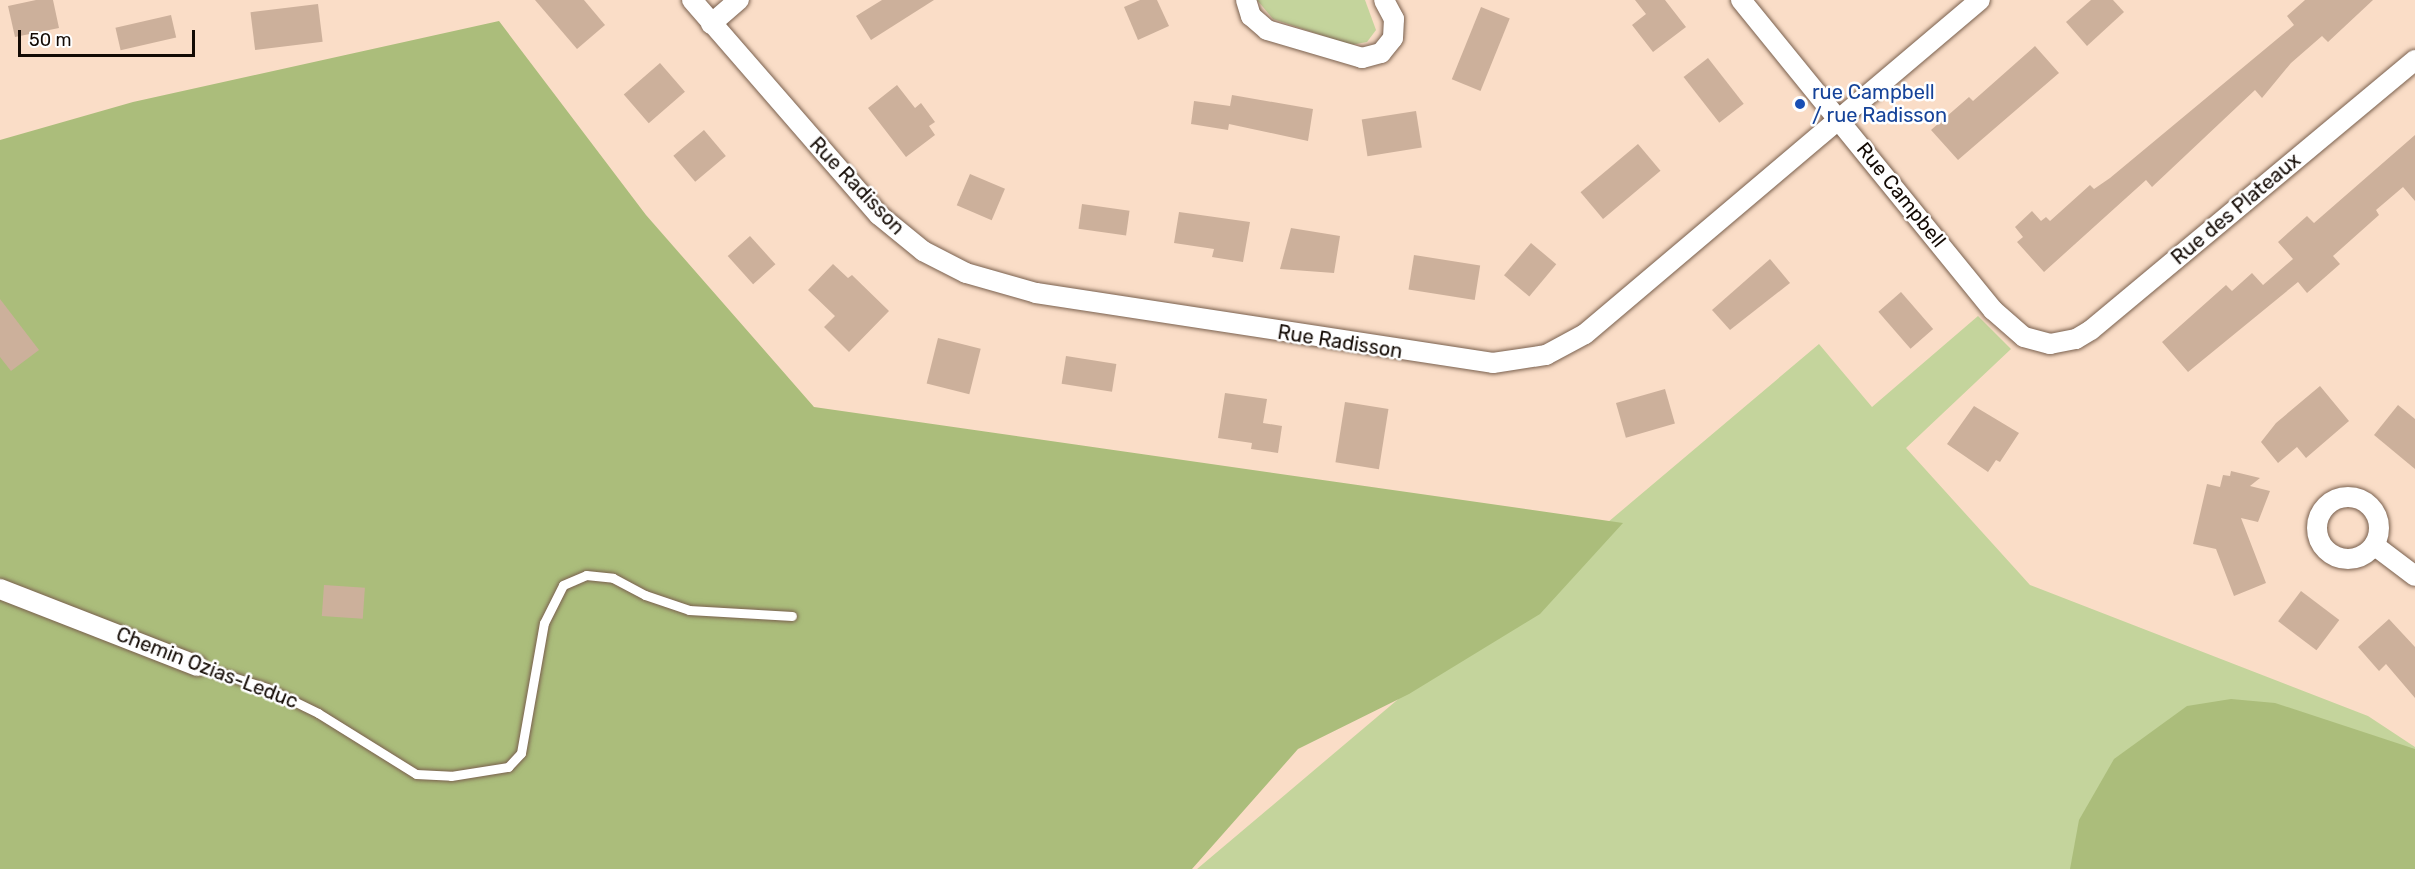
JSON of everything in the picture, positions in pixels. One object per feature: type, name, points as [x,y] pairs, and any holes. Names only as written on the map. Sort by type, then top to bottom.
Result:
[{"type":"street","name":"Rue Radisson","points":[[692,0],[879,215],[923,251],[966,273],[1036,293],[1475,363],[1530,360],[1560,349],[1585,334],[1980,0]]},
{"type":"street","points":[[711,24],[739,0]]},
{"type":"street","points":[[1246,0],[1251,16],[1267,30],[1362,58],[1381,53],[1393,38],[1394,19],[1384,0]]},
{"type":"street","name":"Rue Campbell","points":[[1741,0],[1840,118],[1993,310],[2024,337],[2050,344]]},
{"type":"street","name":"Rue des Plateaux","points":[[2050,344],[2076,339],[2091,330],[2415,60]]},
{"type":"street","points":[[2374,545],[2415,576]]},
{"type":"street","name":"Chemin Ozias-Leduc","points":[[0,589],[198,666]]},
{"type":"lane","name":"Chemin Ozias-Leduc","points":[[198,666],[267,688],[318,712],[416,774],[451,776],[508,767],[521,753],[544,622],[563,585],[586,575],[613,578],[645,596],[689,610],[792,616]]},
{"type":"green space","points":[[1257,0],[1365,0],[1376,30],[1367,42],[1351,45],[1273,19]]},
{"type":"green space","points":[[499,21],[646,215],[814,407],[1623,523],[1540,614],[1409,694],[1298,749],[1192,869],[0,869],[0,140],[133,102]]},
{"type":"green space","points":[[1978,316],[2011,349],[1906,448],[2030,585],[2368,716],[2415,747],[2415,869],[1197,869],[1819,344],[1872,407]]},
{"type":"green space","points":[[2231,699],[2275,703],[2415,749],[2415,869],[2070,869],[2079,820],[2114,759],[2187,706]]},
{"type":"building","points":[[36,0],[53,0],[59,28],[15,37],[8,6]]},
{"type":"building","points":[[535,0],[584,0],[605,25],[577,49]]},
{"type":"building","points":[[882,0],[934,0],[871,40],[856,16]]},
{"type":"building","points":[[1140,0],[1157,0],[1169,26],[1138,40],[1124,7]]},
{"type":"building","points":[[1635,0],[1665,0],[1686,27],[1653,52],[1632,25],[1646,14]]},
{"type":"building","points":[[2091,0],[2113,0],[2124,12],[2087,46],[2066,22]]},
{"type":"building","points":[[2305,0],[2373,0],[2328,42],[2322,36],[2291,63],[2262,98],[2255,90],[2152,187],[2146,180],[2044,272],[2017,242],[2023,237],[2015,227],[2032,211],[2041,221],[2046,217],[2050,221],[2090,185],[2094,189],[2110,178],[2294,25],[2287,16]]},
{"type":"building","points":[[318,4],[323,42],[255,50],[251,12]]},
{"type":"building","points":[[1481,7],[1510,19],[1481,91],[1452,79]]},
{"type":"building","points":[[171,15],[176,37],[121,50],[115,28]]},
{"type":"building","points":[[2035,46],[2059,73],[1958,160],[1931,130],[1969,97],[1973,101]]},
{"type":"building","points":[[1708,58],[1744,104],[1719,123],[1684,77]]},
{"type":"building","points":[[660,63],[685,92],[649,123],[624,94]]},
{"type":"building","points":[[897,85],[915,108],[921,103],[935,122],[929,126],[935,135],[906,157],[868,108]]},
{"type":"building","points":[[1232,95],[1313,109],[1308,141],[1229,124],[1228,130],[1191,124],[1194,101],[1230,106]]},
{"type":"building","points":[[1416,111],[1422,148],[1367,156],[1362,120]]},
{"type":"building","points":[[704,130],[726,156],[695,182],[673,156]]},
{"type":"building","points":[[2415,135],[2415,201],[2403,187],[2376,210],[2379,215],[2333,256],[2340,264],[2307,293],[2298,282],[2188,372],[2162,342],[2226,285],[2232,291],[2252,273],[2263,285],[2293,259],[2278,242],[2307,216],[2314,223]]},
{"type":"building","points":[[1638,144],[1660,171],[1603,219],[1581,192]]},
{"type":"building","points":[[970,174],[1005,189],[992,220],[957,205]]},
{"type":"building","points":[[1082,204],[1130,211],[1126,235],[1079,229]]},
{"type":"building","points":[[1179,212],[1250,222],[1243,262],[1212,257],[1214,249],[1174,243]]},
{"type":"building","points":[[1291,228],[1340,236],[1334,273],[1280,269]]},
{"type":"building","points":[[750,236],[775,264],[753,284],[728,256]]},
{"type":"building","points":[[1531,243],[1556,264],[1529,296],[1504,275]]},
{"type":"building","points":[[1414,255],[1480,265],[1475,300],[1409,290]]},
{"type":"building","points":[[1770,259],[1790,283],[1730,330],[1712,310]]},
{"type":"building","points":[[833,264],[848,278],[852,275],[889,311],[849,352],[824,327],[835,316],[808,290]]},
{"type":"building","points":[[1901,292],[1933,329],[1911,349],[1878,312]]},
{"type":"building","points":[[0,299],[39,350],[11,371],[0,357]]},
{"type":"building","points":[[938,338],[981,349],[969,394],[927,384]]},
{"type":"building","points":[[1066,356],[1116,364],[1112,392],[1062,384]]},
{"type":"building","points":[[2320,386],[2349,421],[2306,458],[2297,447],[2278,463],[2261,442],[2276,423]]},
{"type":"building","points":[[1665,389],[1675,424],[1626,438],[1616,403]]},
{"type":"building","points":[[1225,393],[1267,399],[1263,423],[1282,426],[1278,453],[1251,449],[1252,443],[1218,438]]},
{"type":"building","points":[[1345,402],[1388,409],[1379,469],[1335,462]]},
{"type":"building","points":[[2398,405],[2415,419],[2415,469],[2374,435]]},
{"type":"building","points":[[1974,406],[2019,433],[2000,462],[1996,460],[1988,472],[1947,444]]},
{"type":"building","points":[[2231,471],[2260,478],[2250,486],[2270,491],[2258,522],[2241,518],[2266,583],[2234,596],[2216,549],[2193,544],[2207,484],[2220,487],[2223,475],[2230,476]]},
{"type":"building","points":[[324,585],[365,588],[363,619],[322,616]]},
{"type":"building","points":[[2301,591],[2339,620],[2316,650],[2278,621]]},
{"type":"building","points":[[2389,619],[2415,647],[2415,698],[2386,664],[2379,671],[2358,647]]},
{"type":"place","name":"rue Campbell / rue Radisson","points":[[1800,104]]}]
